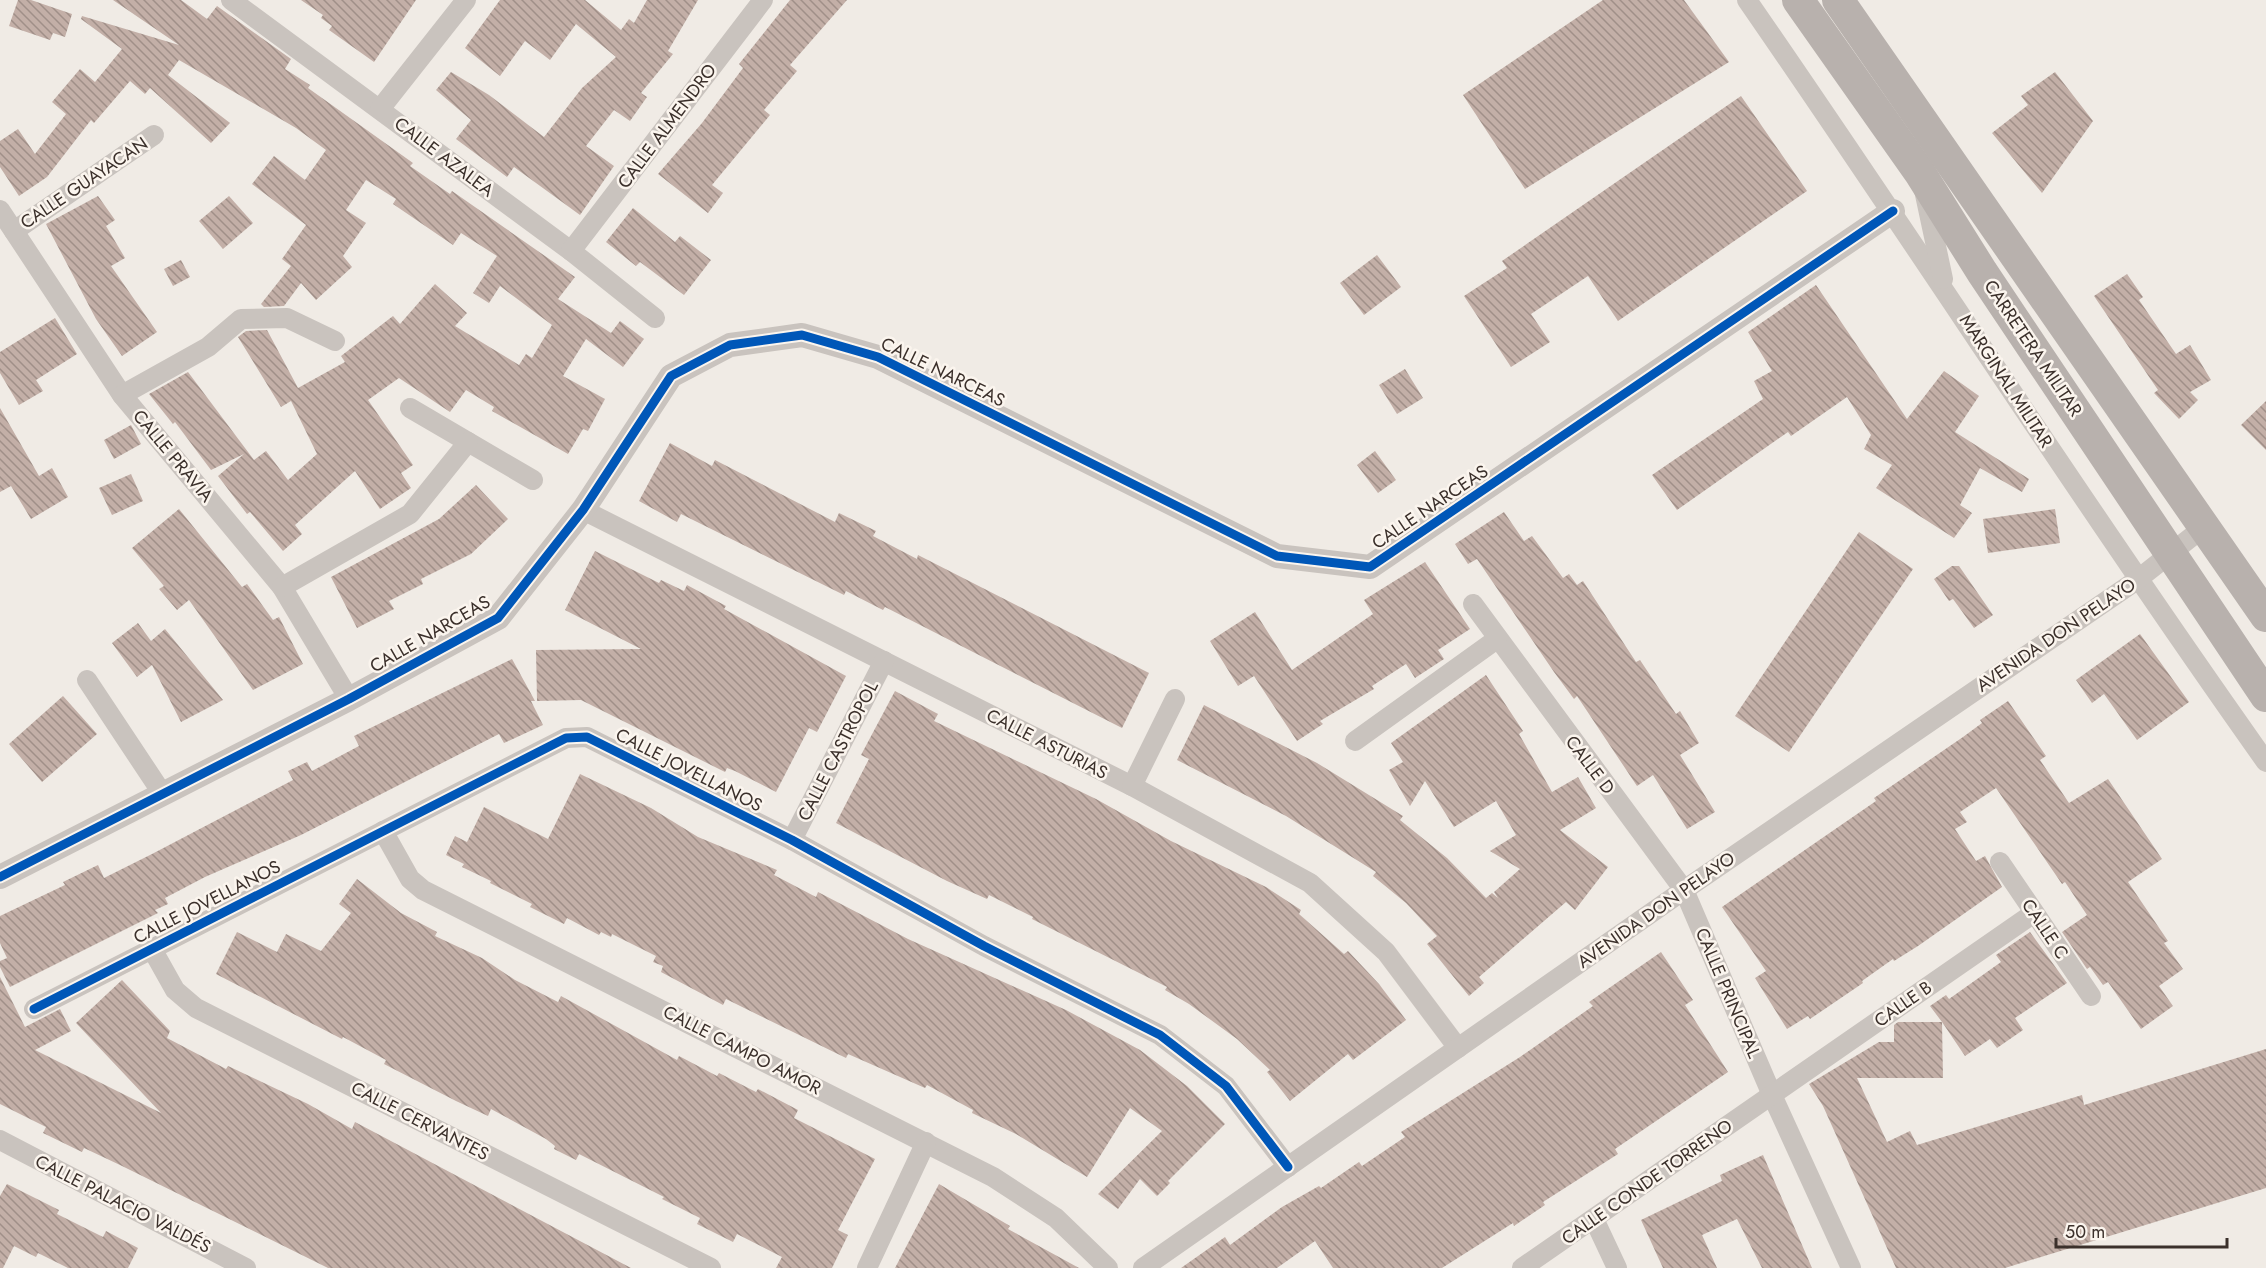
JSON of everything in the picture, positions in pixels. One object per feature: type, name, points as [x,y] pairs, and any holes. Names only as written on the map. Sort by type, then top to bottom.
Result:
[{"type":"main road","name":"CARRETERA MILITAR","points":[[1798,0],[1920,173],[1982,272],[2266,696]]},
{"type":"main road","name":"CARRETERA MILITAR","points":[[1838,0],[2266,616]]},
{"type":"street","points":[[380,109],[466,0]]},
{"type":"street","name":"CALLE ALMENDRO","points":[[571,251],[763,0]]},
{"type":"street","name":"MARGINAL MILITAR","points":[[1747,0],[1893,211],[2137,580],[2266,762]]},
{"type":"street","name":"CALLE AZALEA","points":[[239,3],[571,251],[655,318]]},
{"type":"street","name":"CALLE GUAYACAN","points":[[14,231],[154,135]]},
{"type":"street","points":[[1920,173],[1945,289]]},
{"type":"street","name":"CALLE PRAVIA","points":[[0,210],[122,395],[282,587],[349,699]]},
{"type":"street","name":"CALLE NARCEAS","points":[[0,877],[349,699],[498,618],[583,510],[671,376],[730,345],[802,335],[879,357],[1277,556],[1370,567],[1893,211]]},
{"type":"street","points":[[122,395],[208,347],[241,319],[287,318],[335,341]]},
{"type":"street","points":[[410,408],[533,480]]},
{"type":"street","points":[[282,587],[410,514],[468,442]]},
{"type":"street","name":"CALLE ASTURIAS","points":[[583,510],[1132,786],[1310,883],[1386,952],[1458,1048]]},
{"type":"street","name":"AVENIDA DON PELAYO","points":[[1143,1268],[1684,890],[2137,580],[2204,527]]},
{"type":"street","name":"CALLE D","points":[[1473,604],[1684,890]]},
{"type":"street","points":[[1355,741],[1497,639]]},
{"type":"street","name":"CALLE CASTROPOL","points":[[792,840],[884,661]]},
{"type":"street","points":[[87,680],[162,793]]},
{"type":"street","points":[[1132,786],[1175,699]]},
{"type":"street","name":"CALLE JOVELLANOS","points":[[34,1009],[566,738],[587,737],[792,840],[984,946],[1160,1035],[1226,1086],[1288,1167]]},
{"type":"street","name":"CALLE CAMPO AMOR","points":[[383,831],[410,879],[423,890],[993,1177],[1056,1218],[1108,1268]]},
{"type":"street","name":"CALLE C","points":[[2000,862],[2091,996]]},
{"type":"street","name":"CALLE PRINCIPAL","points":[[1684,890],[1772,1095],[1851,1268]]},
{"type":"street","name":"CALLE B","points":[[1772,1095],[2034,913]]},
{"type":"street","name":"CALLE CERVANTES","points":[[152,949],[175,990],[196,1008],[711,1268]]},
{"type":"street","name":"CALLE CONDE TORRENO","points":[[1522,1268],[1772,1095]]},
{"type":"street","name":"CALLE PALACIO VALDÉS","points":[[0,1140],[246,1268]]},
{"type":"street","points":[[867,1268],[926,1142]]},
{"type":"street","points":[[1594,1219],[1617,1268]]},
{"type":"building","points":[[18,0],[31,0],[72,14],[65,37],[53,33],[50,40],[9,26]]},
{"type":"building","points":[[113,0],[181,0],[207,19],[217,6],[291,59],[285,69],[310,85],[308,88],[413,163],[410,166],[450,194],[452,191],[575,277],[558,299],[611,333],[620,321],[644,339],[623,367],[586,339],[563,376],[605,399],[588,431],[583,429],[568,454],[492,411],[494,407],[466,390],[450,412],[399,378],[368,400],[413,465],[401,473],[411,488],[380,509],[355,471],[295,525],[302,534],[283,551],[250,512],[247,514],[218,476],[244,454],[211,470],[175,422],[173,424],[149,394],[188,372],[254,460],[266,451],[288,480],[317,454],[291,401],[281,407],[238,337],[246,331],[267,330],[298,388],[345,362],[341,356],[393,316],[400,324],[435,284],[467,313],[455,326],[519,365],[526,354],[532,358],[552,325],[500,286],[489,303],[473,293],[497,256],[461,233],[453,245],[393,204],[396,199],[366,180],[346,210],[366,223],[343,256],[352,267],[316,300],[301,283],[284,306],[264,307],[261,304],[291,266],[282,259],[306,225],[252,184],[274,156],[305,180],[326,150],[296,128],[179,60],[168,75],[230,123],[211,143],[150,88],[145,94],[130,81],[94,123],[91,120],[47,177],[19,196],[0,167],[0,141],[18,129],[35,154],[66,114],[52,102],[80,69],[95,82],[122,49],[81,19],[82,16],[179,45]]},
{"type":"building","points":[[301,0],[416,0],[374,62],[329,30],[332,26],[321,18],[323,15]]},
{"type":"building","points":[[500,0],[585,0],[621,30],[629,19],[634,23],[647,0],[698,0],[668,51],[673,54],[641,93],[647,97],[630,121],[614,110],[586,146],[614,166],[580,215],[514,167],[507,177],[456,139],[471,120],[436,90],[451,72],[489,95],[544,137],[582,88],[616,57],[576,24],[550,60],[525,41],[500,76],[465,48]]},
{"type":"building","points":[[790,0],[847,0],[790,65],[797,71],[764,110],[770,115],[712,185],[723,193],[708,213],[658,174],[702,123],[743,68],[739,64]]},
{"type":"building","points":[[1603,0],[1684,0],[1729,62],[1525,189],[1463,95]]},
{"type":"building","points":[[2055,72],[2093,121],[2042,193],[1992,133],[2028,105],[2021,96]]},
{"type":"building","points":[[1741,96],[1807,191],[1618,321],[1588,276],[1531,314],[1550,342],[1511,367],[1464,296],[1507,268],[1502,261]]},
{"type":"building","points":[[98,196],[115,220],[106,226],[125,258],[111,266],[157,332],[122,356],[96,319],[46,224]]},
{"type":"building","points":[[229,196],[253,223],[223,249],[199,221]]},
{"type":"building","points":[[633,208],[675,242],[680,236],[711,260],[684,295],[640,262],[636,266],[606,242]]},
{"type":"building","points":[[1377,255],[1401,287],[1364,315],[1340,283]]},
{"type":"building","points":[[181,260],[190,277],[173,286],[164,269]]},
{"type":"building","points":[[2127,274],[2143,297],[2139,300],[2176,354],[2190,345],[2211,380],[2190,392],[2198,400],[2179,419],[2154,393],[2158,390],[2094,296]]},
{"type":"building","points":[[1816,285],[1907,419],[1944,371],[1979,396],[1955,432],[2029,479],[2022,492],[1980,468],[1960,505],[1972,513],[1954,538],[1876,488],[1892,465],[1864,449],[1871,435],[1847,397],[1791,436],[1788,432],[1677,510],[1652,475],[1763,399],[1754,381],[1772,371],[1748,332]]},
{"type":"building","points":[[55,318],[77,354],[36,380],[43,391],[19,405],[0,373],[0,352]]},
{"type":"building","points":[[1405,369],[1423,398],[1397,414],[1379,385]]},
{"type":"building","points":[[2266,401],[2266,450],[2241,425]]},
{"type":"building","points":[[0,408],[39,476],[52,468],[68,497],[31,519],[11,486],[0,492]]},
{"type":"building","points":[[131,425],[141,444],[114,459],[104,440]]},
{"type":"building","points":[[670,443],[712,466],[715,460],[835,522],[839,513],[876,531],[873,536],[917,559],[918,555],[1149,673],[1122,728],[885,607],[883,610],[846,591],[844,595],[681,514],[677,522],[639,501]]},
{"type":"building","points":[[1375,451],[1396,480],[1378,493],[1357,465]]},
{"type":"building","points":[[131,474],[143,501],[112,515],[99,488]]},
{"type":"building","points":[[476,485],[508,519],[471,554],[421,579],[423,584],[389,601],[394,609],[357,628],[331,577],[439,519]]},
{"type":"building","points":[[179,509],[242,587],[247,584],[273,620],[279,617],[303,664],[253,690],[189,600],[177,610],[159,589],[164,586],[132,548]]},
{"type":"building","points":[[2055,509],[2060,543],[1988,553],[1983,519]]},
{"type":"building","points":[[1504,512],[1524,541],[1532,536],[1563,578],[1569,574],[1577,585],[1583,581],[1636,662],[1640,660],[1676,714],[1680,711],[1699,743],[1680,755],[1715,812],[1687,829],[1653,775],[1637,786],[1577,696],[1574,699],[1554,672],[1477,559],[1468,564],[1455,544]]},
{"type":"building","points":[[1859,532],[1913,569],[1789,752],[1735,716]]},
{"type":"building","points":[[595,551],[659,583],[661,580],[684,591],[687,585],[726,606],[724,609],[846,676],[817,732],[809,728],[776,792],[735,771],[727,768],[725,772],[581,700],[537,701],[536,650],[641,649],[565,610]]},
{"type":"building","points":[[1425,562],[1470,629],[1438,650],[1444,659],[1415,678],[1406,664],[1372,686],[1374,689],[1320,721],[1323,724],[1297,741],[1254,676],[1238,686],[1210,641],[1255,612],[1292,670],[1373,614],[1364,600]]},
{"type":"building","points":[[1952,566],[1959,566],[1993,615],[1974,628],[1953,599],[1949,601],[1934,579]]},
{"type":"building","points":[[138,623],[151,641],[165,629],[223,700],[181,722],[152,665],[137,677],[112,643]]},
{"type":"building","points":[[2140,634],[2189,702],[2137,740],[2104,694],[2092,703],[2076,680]]},
{"type":"building","points":[[512,659],[535,701],[531,701],[543,725],[504,743],[499,734],[301,835],[205,877],[165,898],[168,904],[155,910],[158,913],[10,987],[0,967],[0,961],[7,958],[0,943],[0,916],[65,885],[63,882],[98,865],[104,878],[152,854],[293,780],[288,771],[307,762],[312,771],[359,746],[354,736]]},
{"type":"building","points":[[1486,675],[1523,731],[1519,734],[1552,792],[1578,777],[1596,808],[1560,830],[1608,867],[1575,910],[1566,902],[1479,977],[1484,983],[1469,996],[1427,944],[1437,936],[1406,903],[1373,876],[1376,872],[1286,816],[1177,760],[1204,705],[1317,763],[1403,816],[1400,820],[1447,858],[1486,898],[1492,893],[1498,898],[1494,892],[1520,869],[1490,851],[1516,835],[1496,801],[1454,827],[1425,781],[1410,806],[1389,770],[1403,762],[1391,743]]},
{"type":"building","points":[[895,691],[938,714],[934,721],[1096,799],[1171,841],[1266,887],[1301,910],[1299,914],[1344,954],[1348,951],[1379,984],[1406,1020],[1353,1060],[1348,1054],[1290,1101],[1267,1072],[1270,1070],[1237,1039],[1189,1004],[1165,990],[1167,987],[989,895],[987,899],[947,881],[836,823],[869,759],[861,755]]},
{"type":"building","points":[[63,696],[97,734],[42,782],[9,744]]},
{"type":"building","points":[[2008,701],[2046,756],[2040,760],[2069,803],[2108,779],[2162,859],[2128,882],[2168,941],[2164,943],[2183,969],[2159,986],[2173,1006],[2141,1029],[2108,982],[2103,985],[2090,967],[2087,969],[2062,932],[2087,915],[2065,882],[2062,884],[1996,788],[1960,812],[1967,822],[1955,829],[1976,861],[1985,856],[2002,887],[1918,946],[1894,961],[1893,959],[1862,981],[1863,983],[1810,1019],[1808,1016],[1787,1029],[1755,978],[1766,971],[1722,907],[1876,801],[1874,798],[1963,737],[1982,723],[1980,720]]},
{"type":"building","points":[[580,774],[651,808],[698,837],[777,870],[774,875],[816,897],[818,892],[908,939],[1066,1010],[1140,1050],[1187,1086],[1225,1124],[1168,1181],[1170,1183],[1157,1196],[1140,1179],[1118,1209],[1098,1194],[1162,1131],[1130,1108],[1087,1177],[1016,1134],[972,1113],[973,1110],[927,1085],[925,1088],[848,1054],[846,1058],[726,999],[723,1005],[661,972],[663,966],[653,962],[656,956],[612,934],[611,937],[601,932],[599,935],[567,918],[564,924],[530,907],[532,904],[490,883],[491,881],[462,867],[464,864],[446,855],[455,836],[467,842],[484,807],[548,839]]},
{"type":"building","points":[[357,879],[401,913],[437,932],[435,936],[482,958],[515,980],[558,1002],[561,996],[677,1060],[679,1056],[717,1076],[719,1073],[756,1092],[758,1089],[798,1110],[794,1118],[875,1159],[838,1230],[848,1235],[832,1268],[776,1268],[782,1257],[737,1234],[733,1242],[697,1224],[700,1218],[662,1199],[664,1197],[579,1154],[576,1160],[554,1149],[555,1146],[546,1139],[491,1109],[488,1116],[456,1101],[384,1064],[386,1060],[343,1037],[342,1039],[216,974],[237,932],[277,952],[286,934],[321,951],[351,913],[339,904]]},
{"type":"building","points":[[2030,932],[2067,983],[2015,1018],[2023,1030],[1997,1048],[1990,1039],[1965,1056],[1930,1006],[1946,995],[1949,999],[2001,962],[1996,955]]},
{"type":"building","points":[[1661,952],[1693,1000],[1685,1005],[1728,1072],[1615,1149],[1618,1154],[1543,1202],[1545,1205],[1514,1226],[1513,1223],[1442,1268],[1333,1268],[1315,1241],[1277,1268],[1181,1268],[1225,1237],[1230,1245],[1282,1207],[1319,1186],[1321,1188],[1359,1162],[1362,1166],[1405,1137],[1401,1132],[1520,1057],[1593,1006],[1589,1002]]},
{"type":"building","points":[[0,977],[25,1027],[60,1009],[71,1031],[35,1050],[161,1113],[76,1023],[122,980],[170,1031],[167,1038],[226,1069],[228,1066],[308,1104],[352,1129],[355,1122],[631,1268],[328,1268],[120,1165],[84,1148],[82,1152],[43,1133],[46,1127],[0,1104]]},
{"type":"building","points":[[1898,1022],[1942,1022],[1943,1078],[1857,1078],[1887,1142],[1910,1131],[1917,1145],[2082,1095],[2084,1105],[2266,1049],[2266,1188],[2005,1268],[1896,1268],[1823,1106],[1809,1084],[1879,1042],[1894,1042],[1894,1025]]},
{"type":"building","points":[[1763,1155],[1812,1268],[1762,1268],[1737,1219],[1702,1235],[1717,1268],[1663,1268],[1641,1220],[1722,1181],[1720,1175]]},
{"type":"building","points":[[7,1184],[59,1210],[57,1214],[103,1237],[106,1231],[138,1248],[128,1268],[68,1268],[38,1253],[36,1257],[14,1246],[3,1268],[0,1268],[0,1196]]},
{"type":"building","points":[[939,1184],[1010,1226],[1008,1229],[1079,1268],[895,1268]]},
{"type":"cycle path","points":[[0,877],[349,699],[498,618],[583,510],[671,376],[730,345],[802,335],[878,357],[1277,556],[1370,567],[1893,211]]},
{"type":"cycle path","points":[[34,1009],[566,738],[587,737],[792,840],[984,946],[1160,1035],[1226,1086],[1288,1167]]}]
